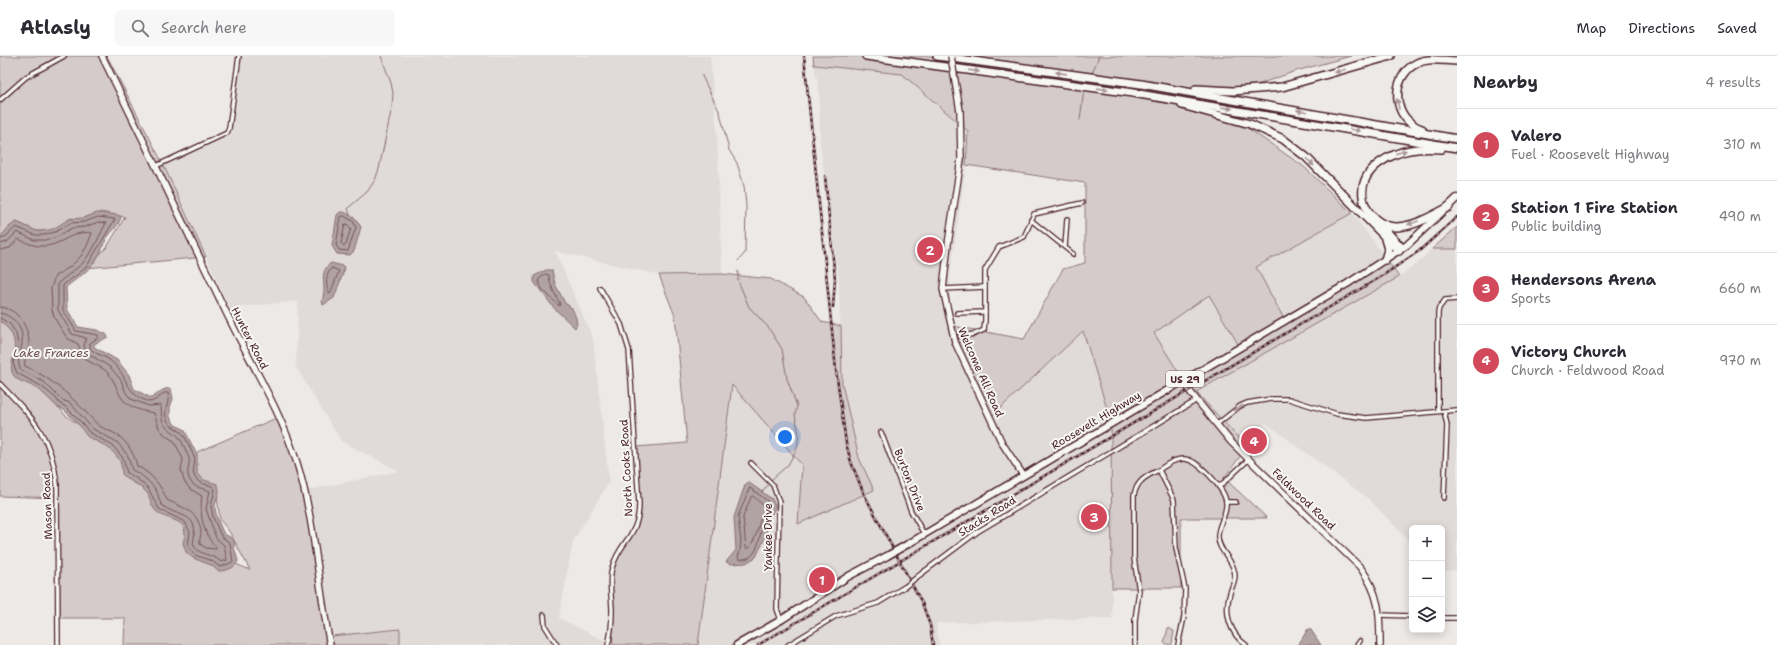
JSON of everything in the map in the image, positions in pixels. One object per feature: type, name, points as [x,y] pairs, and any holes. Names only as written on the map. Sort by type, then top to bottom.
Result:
[{"type":"highway","points":[[866,56],[1133,93],[1457,149]]},
{"type":"highway","points":[[937,56],[1141,84],[1454,138]]},
{"type":"highway","points":[[1141,84],[1200,90],[1268,89],[1295,84],[1391,56]]},
{"type":"highway","points":[[1454,138],[1416,128],[1409,123],[1400,111],[1397,92],[1405,73],[1417,63],[1432,60],[1457,61]]},
{"type":"highway","points":[[1133,93],[1250,124],[1273,133],[1306,157],[1383,235],[1400,249]]},
{"type":"highway","points":[[1400,249],[1366,208],[1363,196],[1366,181],[1373,169],[1384,160],[1401,152],[1428,149],[1457,149]]},
{"type":"highway","points":[[1377,220],[1387,226],[1403,226],[1416,223],[1449,207]]},
{"type":"highway","points":[[1383,235],[1388,249],[1385,260]]},
{"type":"main road","name":"Roosevelt Highway","points":[[736,645],[781,620],[850,576],[908,544],[1385,260],[1449,207],[1457,198]]},
{"type":"street","points":[[0,100],[26,76],[64,56]]},
{"type":"street","name":"Hunter Road","points":[[102,56],[227,314],[279,415],[289,439],[304,489],[310,517],[330,645]]},
{"type":"street","points":[[156,166],[226,133],[229,128],[239,56]]},
{"type":"street","name":"Welcome All Road","points":[[951,56],[960,111],[961,159],[947,251],[944,289],[956,342],[1002,442],[1022,475]]},
{"type":"street","points":[[960,336],[976,334],[984,330],[985,270],[999,247],[1024,238],[1034,214],[1082,203]]},
{"type":"street","points":[[1065,247],[1067,219]]},
{"type":"street","points":[[1031,220],[1073,254]]},
{"type":"street","points":[[944,289],[985,287]]},
{"type":"street","name":"North Cooks Road","points":[[600,288],[621,324],[629,350],[639,504],[637,526],[618,554],[612,569],[610,584],[612,610],[608,645]]},
{"type":"street","points":[[1438,411],[1437,318],[1439,308],[1445,300],[1457,299]]},
{"type":"street","points":[[957,313],[985,312]]},
{"type":"street","name":"Feldwood Road","points":[[1184,380],[1216,425],[1249,460],[1360,567],[1375,590],[1380,615],[1380,645]]},
{"type":"street","name":"Mason Road","points":[[0,384],[39,426],[51,452],[54,464],[57,490],[58,645]]},
{"type":"street","points":[[1216,425],[1240,406],[1261,400],[1289,399],[1337,414],[1366,418],[1457,410]]},
{"type":"street","name":"Stacks Road","points":[[788,645],[836,616],[878,603],[906,586],[976,532],[1197,400]]},
{"type":"street","points":[[1444,411],[1447,425],[1444,498]]},
{"type":"street","name":"Burton Drive","points":[[881,432],[911,511],[924,534]]},
{"type":"street","points":[[1135,645],[1135,620],[1139,591],[1134,558],[1134,495],[1136,486],[1142,479],[1174,461],[1188,459],[1198,464],[1219,486],[1226,502],[1218,537],[1220,545],[1235,571],[1227,604],[1228,616],[1235,635],[1243,644]]},
{"type":"street","points":[[1219,486],[1249,460]]},
{"type":"street","name":"Yankee Drive","points":[[751,463],[773,484],[779,502],[777,609],[781,620]]},
{"type":"street","points":[[1159,470],[1174,500],[1176,548],[1185,589],[1184,617],[1178,645]]},
{"type":"street","points":[[1226,502],[1236,502]]},
{"type":"street","points":[[544,615],[545,626],[557,645]]},
{"type":"street","points":[[1380,615],[1409,616]]},
{"type":"street","points":[[1445,618],[1457,618]]},
{"type":"street","points":[[1357,645],[1360,641]]},
{"type":"shaded area","points":[[0,56],[107,56],[162,162],[206,257],[86,268],[107,247],[125,217],[101,212],[82,220],[71,218],[57,231],[35,231],[17,222],[0,241]]},
{"type":"shaded area","points":[[238,56],[710,56],[717,134],[722,274],[659,275],[555,251],[593,339],[609,482],[573,541],[559,618],[613,645],[400,645],[400,629],[331,636],[305,491],[399,471],[341,441],[296,367],[298,301],[230,308],[162,162],[226,130]]},
{"type":"shaded area","points":[[813,56],[1351,56],[1296,71],[1240,91],[1193,95],[1243,125],[1303,166],[1352,213],[1256,267],[1283,317],[1385,257],[1399,277],[1196,392],[1247,447],[1224,478],[1267,518],[1181,518],[1181,588],[1112,588],[1111,422],[1083,331],[992,416],[969,371],[953,326],[1024,339],[1063,269],[1085,263],[1085,183],[966,165],[968,131],[902,74],[814,65]],"holes":[[[1209,295],[1238,344],[1182,378],[1154,333]]]},
{"type":"shaded area","points":[[814,65],[902,74],[968,131],[966,165],[950,274],[950,303],[954,329],[969,371],[992,415],[1083,331],[1111,422],[1112,618],[936,623],[939,645],[698,645],[732,385],[802,465],[874,490],[859,458],[842,384],[839,280],[820,143],[819,89]]},
{"type":"shaded area","points":[[1352,213],[1385,257],[1283,318],[1256,267]]},
{"type":"shaded area","points":[[1457,227],[1457,249],[1432,249]]},
{"type":"shaded area","points":[[1432,249],[1457,249],[1457,570],[1445,571],[1445,525],[1409,525],[1409,541],[1369,499],[1266,423],[1247,447],[1196,392],[1399,277],[1417,264]]},
{"type":"shaded area","points":[[722,274],[771,279],[804,297],[822,322],[841,326],[842,384],[859,458],[874,490],[798,524],[802,465],[732,385],[698,645],[613,645],[609,583],[613,566],[640,515],[635,447],[687,443],[675,316],[659,275]]},
{"type":"shaded area","points":[[1209,295],[1238,344],[1182,379],[1154,333]]},
{"type":"shaded area","points":[[0,319],[16,336],[36,384],[53,399],[65,415],[82,427],[92,439],[104,443],[185,520],[186,551],[219,557],[250,570],[229,531],[220,520],[216,490],[194,474],[197,452],[281,416],[305,491],[331,636],[400,629],[400,645],[124,645],[125,618],[60,618],[59,498],[0,496]]},
{"type":"shaded area","points":[[1168,628],[1174,631],[1172,644],[1170,645],[1164,643]]},
{"type":"water","points":[[340,212],[344,212],[355,218],[361,227],[354,251],[350,255],[337,254],[332,246],[337,215]]},
{"type":"water","name":"Lake Frances","points":[[97,213],[118,215],[121,217],[118,225],[107,237],[96,261],[84,273],[66,287],[67,309],[78,327],[97,330],[106,334],[108,337],[94,344],[94,347],[117,360],[129,375],[134,389],[151,398],[165,389],[171,389],[173,399],[170,407],[170,417],[175,425],[184,429],[197,455],[197,474],[204,480],[217,484],[219,490],[215,509],[219,524],[224,534],[232,538],[235,543],[234,547],[238,561],[235,566],[227,570],[218,571],[211,565],[193,558],[186,552],[183,543],[185,535],[182,525],[155,510],[147,493],[122,474],[122,468],[115,454],[111,450],[87,436],[73,418],[63,409],[56,406],[42,392],[17,379],[13,374],[12,368],[15,346],[9,330],[0,321],[0,237],[16,222],[37,231],[43,231],[53,229],[69,219],[83,218]]},
{"type":"water","points":[[331,263],[343,266],[345,268],[334,298],[323,305],[324,272]]},
{"type":"water","points":[[546,270],[552,270],[555,284],[565,303],[572,308],[577,324],[575,328],[554,308],[534,282],[534,276]]},
{"type":"water","points":[[748,482],[772,499],[775,508],[770,517],[764,540],[756,557],[746,563],[730,564],[726,562],[736,550],[734,517],[745,485]]},
{"type":"water","points":[[1308,629],[1311,630],[1321,645],[1298,645]]},
{"type":"waterway","points":[[350,215],[348,208],[367,192],[375,180],[379,169],[392,107],[393,93],[391,83],[381,56]]},
{"type":"waterway","points":[[1092,73],[1099,56]]},
{"type":"waterway","points":[[701,74],[720,113],[729,150],[737,163],[744,186],[746,205],[745,253],[738,261]]},
{"type":"waterway","points":[[1080,120],[1084,89]]},
{"type":"waterway","points":[[738,271],[738,280]]},
{"type":"waterway","points":[[739,283],[749,307],[768,327],[782,349],[787,379],[797,406],[795,415],[799,434],[797,448],[788,465],[771,480]]},
{"type":"waterway","points":[[762,492],[769,484]]},
{"type":"railway","points":[[804,56],[836,370],[846,443],[851,462],[864,494],[922,603],[930,625],[933,645]]},
{"type":"railway","points":[[825,176],[835,279],[833,307]]},
{"type":"railway","points":[[758,645],[1379,278],[1419,251],[1457,217]]},
{"type":"place","name":"Station 1 Fire Station","points":[[930,250]]},
{"type":"place","name":"Victory Church","points":[[1254,441]]},
{"type":"place","name":"Hendersons Arena","points":[[1094,517]]},
{"type":"place","name":"Valero","points":[[822,580]]}]
